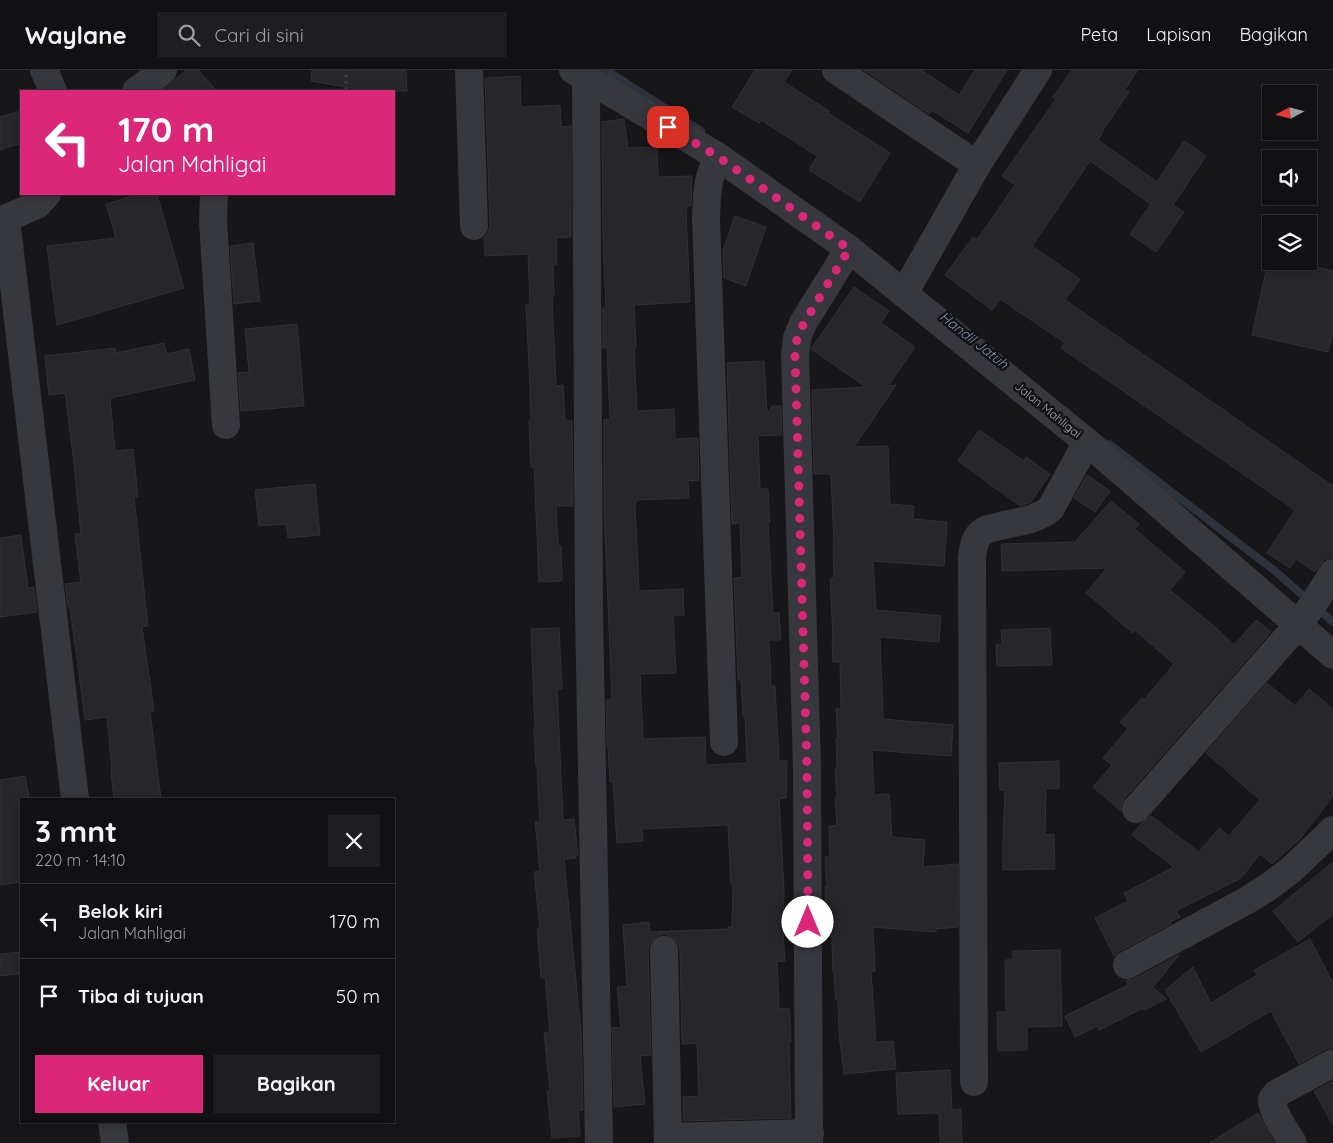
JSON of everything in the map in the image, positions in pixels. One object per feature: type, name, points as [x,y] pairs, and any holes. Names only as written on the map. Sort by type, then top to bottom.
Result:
[{"type":"street","points":[[44,70],[53,90]]},
{"type":"street","points":[[469,70],[474,226]]},
{"type":"street","points":[[836,70],[977,165]]},
{"type":"street","points":[[906,289],[977,165],[1038,70]]},
{"type":"street","points":[[580,74],[599,1143]]},
{"type":"street","name":"Jalan Mahligai","points":[[580,74],[717,156],[906,289],[1087,442],[1308,612],[1333,655]]},
{"type":"street","points":[[717,156],[706,196],[706,218],[724,742]]},
{"type":"street","points":[[46,195],[37,206],[3,220],[74,798]]},
{"type":"street","points":[[214,195],[213,221],[226,426]]},
{"type":"street","points":[[664,950],[668,1140],[809,1138],[807,768],[795,355],[797,338],[804,323],[849,249]]},
{"type":"street","points":[[974,1082],[972,557],[978,536],[984,530],[1035,517],[1051,508],[1087,442]]},
{"type":"street","points":[[1136,809],[1308,612],[1333,572]]},
{"type":"street","points":[[1127,965],[1267,888],[1292,869],[1333,830]]},
{"type":"street","points":[[1293,1143],[1272,1106],[1272,1099],[1276,1094],[1333,1063]]},
{"type":"street","points":[[112,1123],[115,1143]]},
{"type":"path","points":[[346,70],[346,90]]},
{"type":"building","points":[[186,70],[198,70],[216,90],[163,90]]},
{"type":"building","points":[[312,70],[406,70],[407,91],[361,90],[311,81]]},
{"type":"building","points":[[755,70],[792,70],[784,82],[890,153],[860,202],[809,170],[817,156],[761,120],[759,123],[732,107]]},
{"type":"building","points":[[864,70],[921,70],[959,95],[975,70],[1007,70],[968,133],[932,110],[929,114]]},
{"type":"building","points":[[1072,70],[1138,70],[1125,89],[1129,92],[1098,140],[1157,182],[1184,141],[1206,156],[1173,205],[1184,212],[1156,252],[1130,234],[1151,204],[1090,161],[1032,246],[1080,279],[1065,300],[1333,486],[1333,557],[1325,559],[1315,572],[1296,559],[1290,568],[1267,553],[1295,510],[1061,348],[1065,343],[1000,299],[992,310],[945,275],[973,237],[977,240],[1015,185],[1002,176],[1056,99],[1053,97]]},
{"type":"building","points":[[520,76],[521,107],[560,105],[561,127],[571,126],[571,237],[556,238],[557,264],[553,265],[554,296],[552,296],[556,386],[563,385],[565,420],[572,421],[573,506],[556,506],[558,546],[561,546],[562,581],[539,582],[534,466],[531,467],[529,421],[531,421],[526,304],[530,304],[528,254],[485,256],[484,238],[490,226],[485,78]]},
{"type":"building","points":[[20,111],[20,143],[0,150],[0,117]]},
{"type":"building","points":[[624,119],[628,148],[657,147],[658,177],[692,176],[691,206],[686,207],[690,302],[634,305],[636,347],[634,347],[637,411],[674,409],[675,439],[698,438],[699,480],[688,481],[689,498],[636,500],[635,503],[639,591],[683,589],[684,615],[673,615],[676,673],[640,674],[643,739],[705,737],[706,765],[747,763],[745,716],[743,716],[741,680],[738,680],[734,578],[742,577],[740,523],[732,524],[727,363],[764,361],[767,414],[772,406],[781,406],[782,435],[758,436],[760,489],[768,489],[773,613],[779,613],[781,640],[769,640],[771,686],[775,686],[779,761],[787,761],[786,798],[779,799],[784,890],[783,932],[785,961],[777,962],[779,1009],[789,1008],[791,1118],[684,1121],[683,1097],[699,1096],[697,1043],[682,1044],[680,949],[672,937],[664,934],[656,937],[650,943],[648,950],[651,1055],[640,1056],[645,1104],[614,1107],[612,1028],[621,1027],[617,987],[627,986],[623,925],[649,922],[650,932],[728,929],[728,927],[732,927],[733,884],[731,884],[728,825],[642,829],[643,841],[617,843],[613,782],[610,782],[607,747],[606,700],[612,700],[604,506],[604,420],[610,419],[607,348],[603,348],[603,308],[606,308],[603,239],[602,122]]},
{"type":"building","points":[[137,195],[157,195],[184,288],[57,325],[47,246],[116,238],[106,204]]},
{"type":"building","points":[[735,216],[766,227],[746,286],[724,278],[723,250]]},
{"type":"building","points":[[253,243],[260,301],[234,304],[230,246]]},
{"type":"building","points":[[1317,267],[1333,271],[1333,332],[1328,352],[1252,335],[1266,270],[1317,270]]},
{"type":"building","points":[[854,287],[889,311],[881,323],[915,347],[888,386],[896,385],[854,447],[888,446],[890,504],[914,506],[913,519],[947,522],[944,566],[873,561],[876,610],[941,616],[939,642],[880,637],[883,719],[953,725],[951,756],[872,750],[874,795],[889,794],[892,837],[925,840],[923,867],[958,864],[958,927],[936,929],[936,932],[873,927],[875,971],[871,971],[876,1042],[893,1041],[896,1069],[844,1074],[839,1034],[838,999],[836,1000],[833,973],[831,912],[826,913],[825,887],[827,887],[825,857],[830,857],[829,826],[837,825],[835,798],[837,798],[835,768],[837,768],[836,738],[838,737],[836,709],[841,708],[840,662],[833,662],[830,579],[834,578],[834,546],[831,474],[814,474],[812,390],[866,387],[811,349]]},
{"type":"building","points":[[297,324],[304,406],[241,411],[238,373],[249,372],[245,329]]},
{"type":"building","points":[[164,343],[166,354],[189,349],[195,380],[110,398],[115,451],[133,449],[138,497],[134,497],[148,626],[142,627],[154,711],[150,711],[161,798],[114,798],[107,717],[85,720],[70,607],[68,607],[65,584],[81,582],[75,534],[81,534],[65,393],[49,395],[45,356],[115,348],[116,353]]},
{"type":"building","points":[[979,430],[1024,461],[1026,457],[1050,474],[1031,502],[1020,506],[958,461]]},
{"type":"building","points":[[1087,475],[1110,491],[1095,512],[1074,498]]},
{"type":"building","points":[[315,484],[320,535],[288,538],[286,524],[259,526],[255,490]]},
{"type":"building","points":[[1111,501],[1139,524],[1135,529],[1185,572],[1170,590],[1234,645],[1256,620],[1271,632],[1124,799],[1121,811],[1093,787],[1112,765],[1103,758],[1128,729],[1120,722],[1142,698],[1144,700],[1174,664],[1135,630],[1133,633],[1086,593],[1107,568],[1002,571],[1001,544],[1075,542]]},
{"type":"building","points":[[21,535],[28,588],[34,587],[37,612],[0,617],[0,538]]},
{"type":"building","points":[[559,628],[562,689],[557,689],[563,820],[574,819],[578,855],[575,855],[576,858],[564,859],[581,1031],[583,1110],[578,1111],[580,1136],[552,1138],[547,1091],[550,1091],[544,1033],[550,1032],[545,978],[541,978],[537,929],[540,929],[534,872],[540,871],[535,822],[540,822],[534,728],[531,629]]},
{"type":"building","points":[[1050,628],[1052,665],[997,666],[996,645],[1002,644],[1001,630]]},
{"type":"building","points":[[1267,683],[1295,706],[1309,689],[1333,709],[1333,796],[1300,839],[1272,864],[1260,854],[1241,878],[1176,911],[1180,917],[1170,922],[1171,924],[1114,956],[1095,918],[1128,901],[1124,893],[1174,867],[1132,835],[1141,824],[1151,816],[1199,852],[1219,828],[1229,836],[1260,800],[1206,753]]},
{"type":"building","points":[[1059,761],[1059,788],[1046,789],[1045,835],[1054,834],[1055,869],[1003,870],[1005,790],[1000,790],[999,763]]},
{"type":"building","points":[[25,776],[29,798],[20,798],[20,882],[0,885],[0,780]]},
{"type":"building","points":[[1333,862],[1333,914],[1298,942],[1273,911]]},
{"type":"building","points":[[1310,939],[1333,983],[1333,1047],[1299,1064],[1271,1011],[1201,1052],[1165,990],[1193,967],[1211,1003],[1257,975],[1254,970]]},
{"type":"building","points":[[1060,950],[1062,1026],[1027,1027],[1027,1050],[998,1051],[997,1012],[1006,1012],[1005,960],[1013,960],[1013,951]]},
{"type":"building","points":[[20,952],[20,974],[0,976],[0,954]]},
{"type":"building","points":[[1179,955],[1153,987],[1166,999],[1099,1030],[1097,1026],[1075,1037],[1065,1016],[1128,985],[1126,980],[1134,979]]},
{"type":"building","points":[[950,1070],[952,1110],[961,1109],[962,1143],[940,1143],[939,1113],[898,1114],[896,1073]]},
{"type":"building","points":[[1333,1081],[1333,1125],[1314,1091]]},
{"type":"building","points":[[1258,1113],[1274,1143],[1209,1143]]},
{"type":"waterway","name":"Handil Jatuh","points":[[606,70],[701,131]]},
{"type":"waterway","name":"Handil Jatuh","points":[[1109,444],[1275,571],[1333,622]]},
{"type":"route","points":[[668,127],[717,156],[849,249],[804,323],[797,338],[795,355],[807,768],[808,922]]}]
